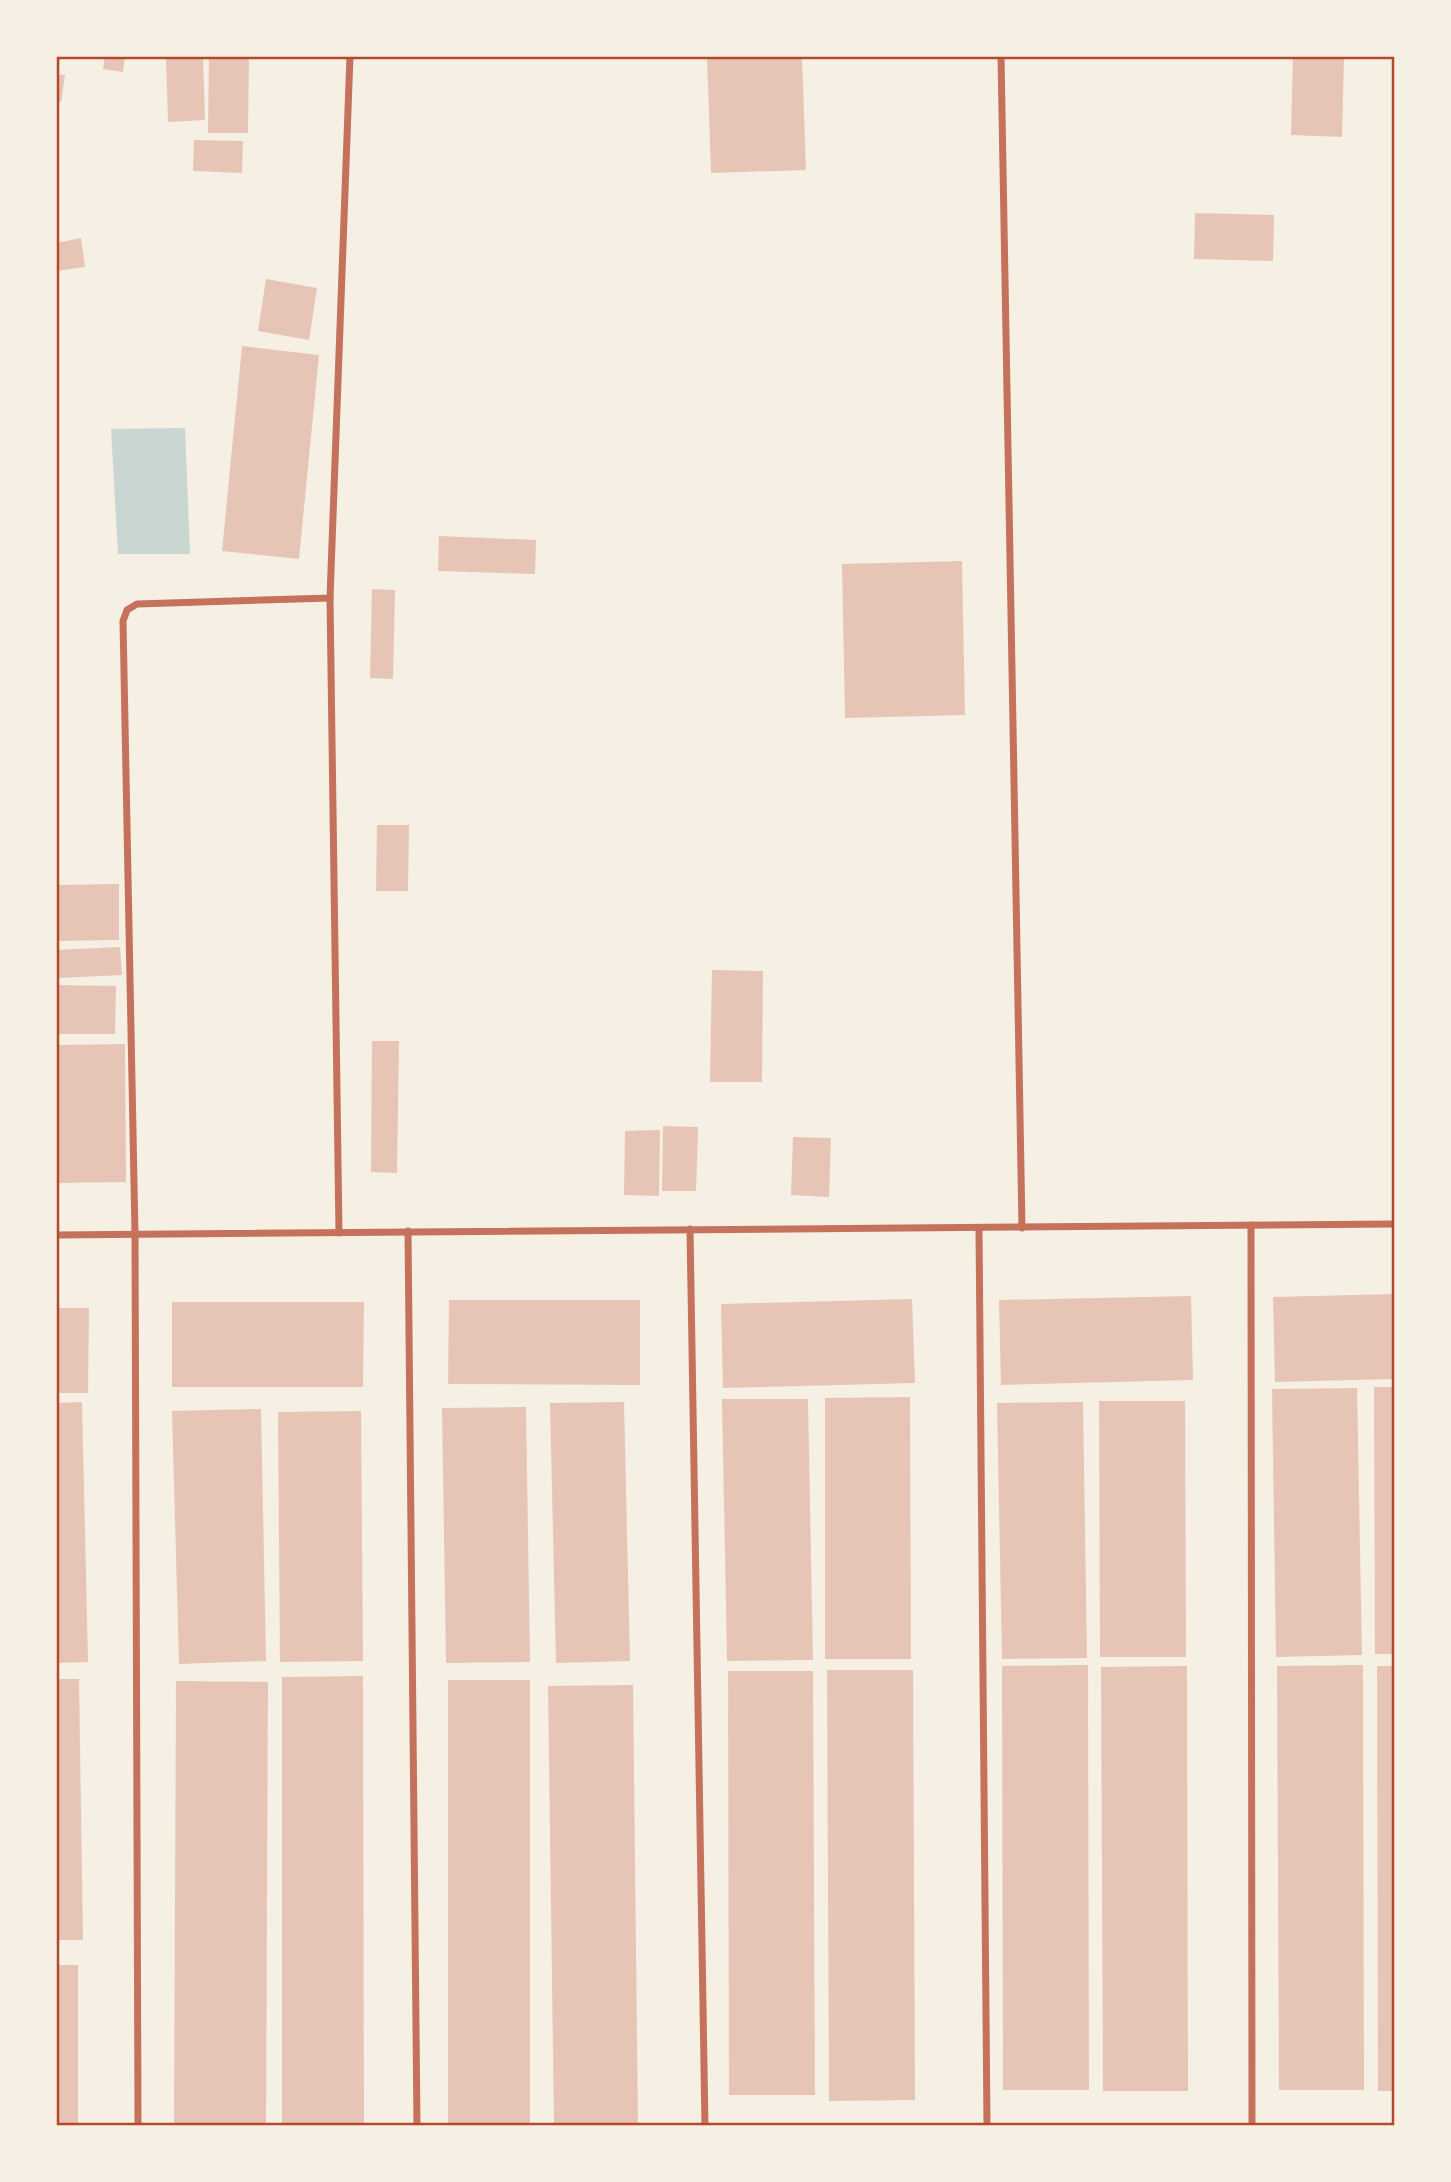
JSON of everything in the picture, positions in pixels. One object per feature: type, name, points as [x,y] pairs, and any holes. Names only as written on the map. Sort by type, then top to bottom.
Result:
[{"type":"street","points":[[339,1233],[330,598],[350,56]]},
{"type":"street","points":[[1001,56],[1022,1228]]},
{"type":"street","points":[[138,2126],[135,1234],[123,621],[127,610],[137,604],[330,598]]},
{"type":"street","points":[[56,1235],[1395,1224]]},
{"type":"street","points":[[1251,1225],[1252,2126]]},
{"type":"street","points":[[690,1229],[705,2126]]},
{"type":"street","points":[[979,1229],[987,2126]]},
{"type":"street","points":[[408,1231],[416,2126]]},
{"type":"shaded area","points":[[185,428],[190,554],[118,554],[111,429]]},
{"type":"building","points":[[56,56],[60,56],[59,70],[56,70]]},
{"type":"building","points":[[105,56],[125,56],[123,72],[103,69]]},
{"type":"building","points":[[166,56],[203,56],[205,120],[168,122]]},
{"type":"building","points":[[209,56],[249,56],[248,133],[208,133]]},
{"type":"building","points":[[707,56],[802,56],[806,170],[711,173]]},
{"type":"building","points":[[1293,56],[1344,56],[1342,137],[1291,135]]},
{"type":"building","points":[[56,74],[65,75],[61,102],[56,102]]},
{"type":"building","points":[[194,140],[243,141],[242,173],[193,171]]},
{"type":"building","points":[[1195,213],[1274,215],[1273,261],[1194,259]]},
{"type":"building","points":[[81,238],[85,267],[56,271],[56,243]]},
{"type":"building","points":[[266,279],[317,288],[309,340],[258,331]]},
{"type":"building","points":[[242,346],[319,355],[299,559],[222,551]]},
{"type":"building","points":[[439,536],[536,540],[535,574],[438,571]]},
{"type":"building","points":[[962,561],[965,715],[845,718],[842,564]]},
{"type":"building","points":[[372,589],[395,590],[393,679],[370,678]]},
{"type":"building","points":[[377,825],[409,825],[408,891],[376,891]]},
{"type":"building","points":[[119,884],[119,940],[56,941],[56,885]]},
{"type":"building","points":[[120,947],[122,975],[58,978],[57,950]]},
{"type":"building","points":[[712,970],[763,971],[762,1082],[710,1082]]},
{"type":"building","points":[[57,985],[116,986],[115,1034],[57,1034]]},
{"type":"building","points":[[372,1041],[399,1041],[397,1173],[371,1172]]},
{"type":"building","points":[[125,1044],[126,1182],[58,1183],[56,1045]]},
{"type":"building","points":[[663,1126],[698,1127],[696,1191],[662,1191]]},
{"type":"building","points":[[660,1130],[659,1196],[624,1195],[625,1131]]},
{"type":"building","points":[[793,1137],[831,1138],[829,1197],[791,1195]]},
{"type":"building","points":[[1395,1294],[1395,1379],[1275,1382],[1273,1297]]},
{"type":"building","points":[[1191,1296],[1193,1380],[1001,1385],[999,1300]]},
{"type":"building","points":[[912,1299],[915,1383],[723,1388],[721,1304]]},
{"type":"building","points":[[449,1300],[640,1300],[640,1385],[448,1384]]},
{"type":"building","points":[[172,1302],[364,1302],[363,1387],[172,1387]]},
{"type":"building","points":[[56,1308],[89,1308],[88,1393],[56,1393]]},
{"type":"building","points":[[1374,1387],[1395,1387],[1395,1654],[1375,1654]]},
{"type":"building","points":[[1357,1388],[1362,1655],[1276,1657],[1272,1389]]},
{"type":"building","points":[[910,1397],[911,1659],[825,1659],[825,1398]]},
{"type":"building","points":[[722,1399],[808,1399],[813,1660],[727,1661]]},
{"type":"building","points":[[1099,1401],[1185,1401],[1186,1657],[1100,1657]]},
{"type":"building","points":[[82,1402],[88,1662],[56,1663],[56,1403]]},
{"type":"building","points":[[624,1402],[630,1661],[556,1663],[550,1403]]},
{"type":"building","points":[[1083,1402],[1087,1658],[1002,1659],[997,1403]]},
{"type":"building","points":[[526,1407],[530,1662],[446,1663],[442,1408]]},
{"type":"building","points":[[261,1409],[266,1661],[179,1664],[172,1411]]},
{"type":"building","points":[[361,1411],[363,1661],[280,1662],[278,1412]]},
{"type":"building","points":[[1088,1665],[1089,2090],[1003,2090],[1002,1666]]},
{"type":"building","points":[[1363,1665],[1364,2090],[1279,2090],[1277,1666]]},
{"type":"building","points":[[1187,1666],[1188,2091],[1103,2091],[1101,1667]]},
{"type":"building","points":[[1377,1666],[1395,1666],[1395,2091],[1378,2091]]},
{"type":"building","points":[[827,1670],[913,1670],[915,2100],[829,2101]]},
{"type":"building","points":[[728,1671],[813,1671],[815,2095],[729,2095]]},
{"type":"building","points":[[363,1676],[364,2126],[282,2126],[282,1677]]},
{"type":"building","points":[[56,1679],[79,1679],[83,1940],[56,1940]]},
{"type":"building","points":[[448,1680],[530,1680],[530,2126],[448,2126]]},
{"type":"building","points":[[176,1681],[268,1682],[266,2126],[174,2126]]},
{"type":"building","points":[[633,1685],[638,2126],[554,2126],[548,1686]]},
{"type":"building","points":[[56,1965],[78,1965],[78,2126],[56,2126]]}]
